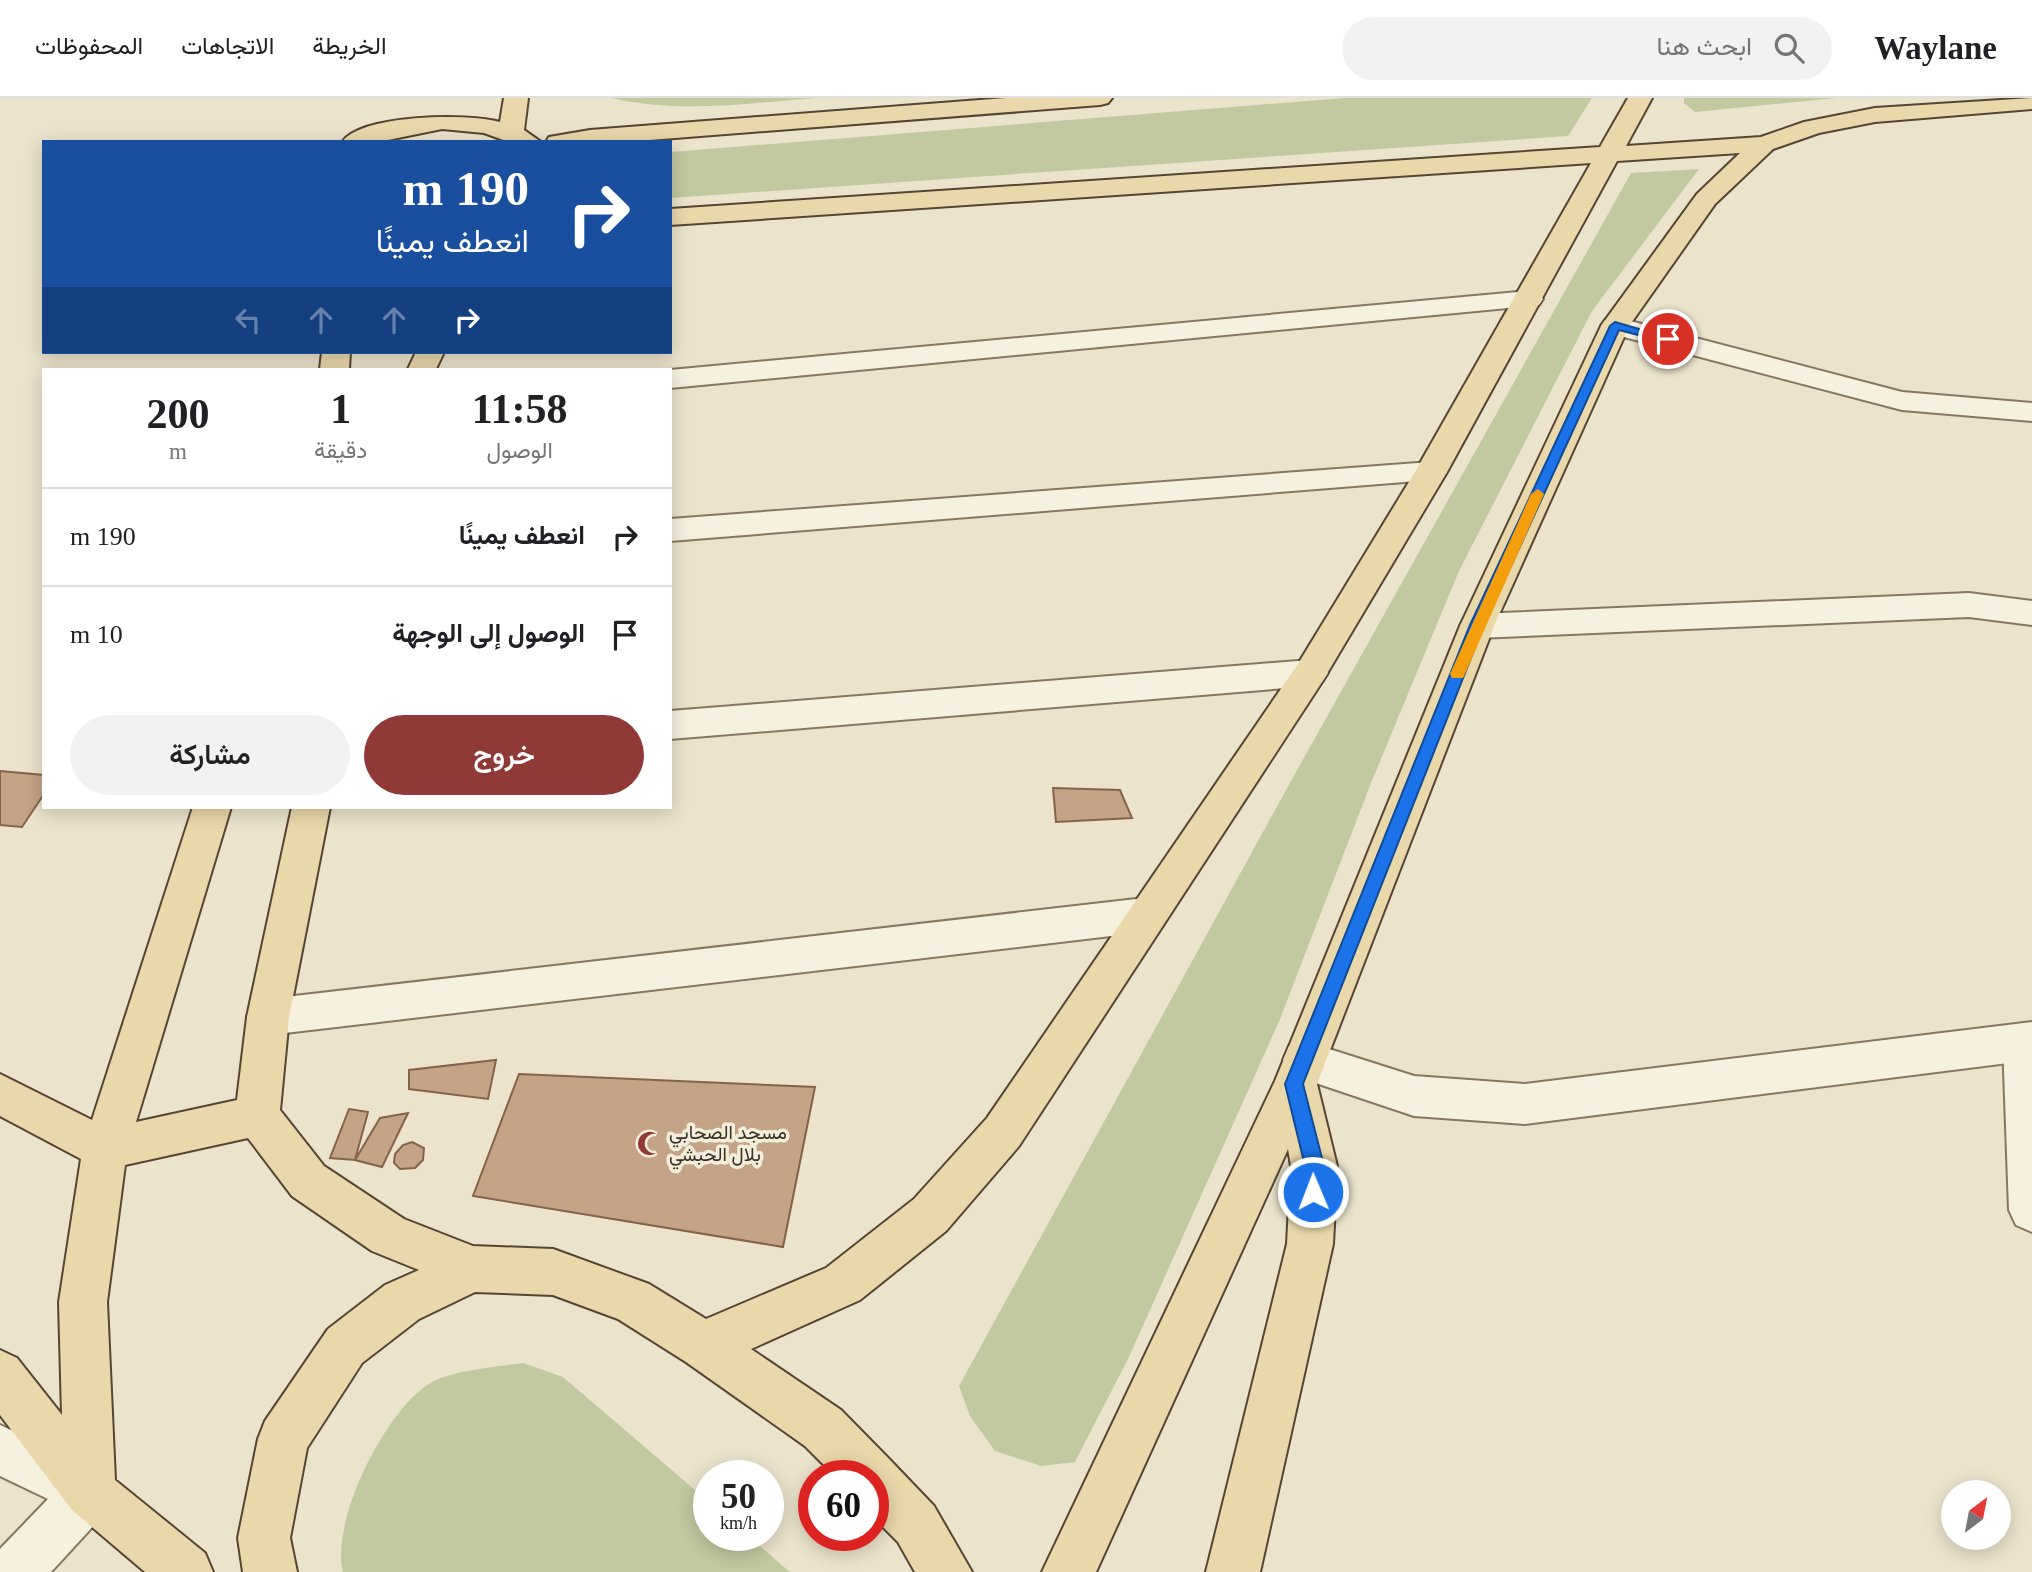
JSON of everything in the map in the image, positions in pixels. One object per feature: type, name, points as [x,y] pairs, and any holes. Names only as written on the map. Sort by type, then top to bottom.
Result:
[{"type":"main road","points":[[378,132],[421,98]]},
{"type":"main road","points":[[359,140],[378,132],[414,124],[450,122],[483,124],[520,137],[516,98]]},
{"type":"main road","points":[[569,140],[958,104],[1100,98]]},
{"type":"main road","points":[[703,1345],[843,1284],[930,1215],[1003,1132],[1145,915],[1310,673],[1431,472],[1640,98]]},
{"type":"main road","points":[[672,217],[1764,144],[1813,127],[1937,103],[2032,102]]},
{"type":"main road","points":[[1069,1572],[1299,1072],[1477,625],[1615,326],[1706,199],[1764,144]]},
{"type":"main road","points":[[89,1492],[83,1302],[105,1149],[211,809]]},
{"type":"main road","points":[[311,809],[268,1017],[257,1116],[308,1181],[388,1235],[473,1269],[553,1272],[632,1301],[703,1345],[824,1428],[855,1460]]},
{"type":"main road","points":[[1233,1572],[1310,1244],[1314,1166],[1299,1072]]},
{"type":"main road","points":[[0,1094],[105,1149],[257,1116]]},
{"type":"main road","points":[[270,1572],[264,1538],[283,1439],[345,1346],[401,1302],[473,1269]]},
{"type":"main road","points":[[0,1375],[89,1492],[186,1572]]},
{"type":"main road","points":[[889,1496],[916,1524],[945,1572]]},
{"type":"street","points":[[672,379],[1529,299]]},
{"type":"street","points":[[1615,326],[1902,401],[2032,412]]},
{"type":"street","points":[[672,530],[1431,472]]},
{"type":"street","points":[[1477,625],[1969,605],[2032,613]]},
{"type":"street","points":[[672,725],[1310,673]]},
{"type":"street","points":[[268,1017],[1145,915]]},
{"type":"street","points":[[1299,1072],[1414,1096],[1525,1104],[2028,1042],[2032,1210]]},
{"type":"street","points":[[0,1450],[89,1492],[15,1572]]},
{"type":"green space","points":[[612,98],[817,98],[688,106],[637,103]]},
{"type":"green space","points":[[1345,98],[1592,98],[1568,136],[672,198],[672,152]]},
{"type":"green space","points":[[1684,98],[1837,98],[1695,112],[1684,103]]},
{"type":"green space","points":[[1699,169],[1592,311],[1459,571],[1371,783],[1280,1019],[1129,1357],[1075,1462],[1041,1466],[995,1451],[970,1416],[959,1386],[1291,781],[1631,173]]},
{"type":"green space","points":[[523,1363],[563,1377],[693,1488],[693,1551],[766,1551],[790,1572],[343,1572],[341,1551],[345,1525],[353,1498],[379,1442],[412,1398],[429,1384],[449,1375]]},
{"type":"building","points":[[0,771],[42,775],[42,797],[22,827],[0,825]]},
{"type":"building","points":[[1053,788],[1120,790],[1132,818],[1056,822]]},
{"type":"building","points":[[496,1060],[488,1099],[409,1089],[409,1070]]},
{"type":"building","points":[[519,1074],[815,1087],[783,1247],[473,1196]]},
{"type":"building","points":[[349,1109],[368,1112],[355,1160],[330,1158]]},
{"type":"building","points":[[408,1113],[382,1167],[355,1160],[380,1118]]},
{"type":"building","points":[[412,1142],[424,1148],[423,1160],[415,1168],[400,1169],[394,1163],[395,1154],[403,1145]]},
{"type":"slow traffic","points":[[1457,674],[1538,494]]},
{"type":"place","name":"مسجد الصحابي بلال الحبشي","points":[[649,1143]]},
{"type":"route","points":[[1313,1192],[1314,1166],[1294,1084],[1477,625],[1615,326],[1668,339]]}]
